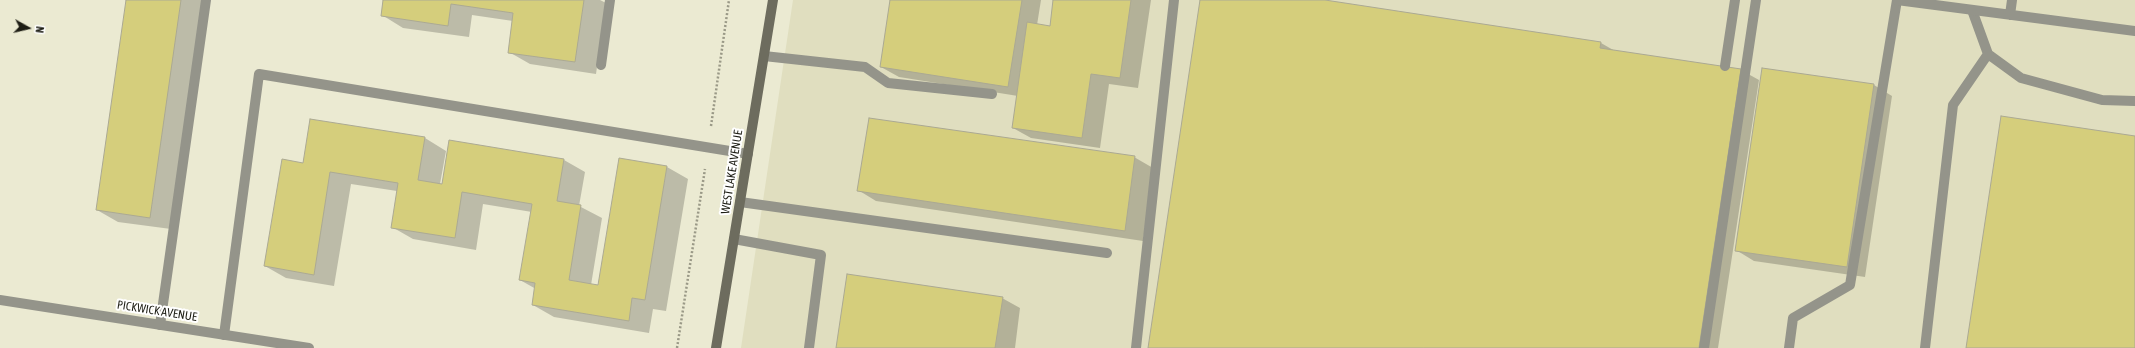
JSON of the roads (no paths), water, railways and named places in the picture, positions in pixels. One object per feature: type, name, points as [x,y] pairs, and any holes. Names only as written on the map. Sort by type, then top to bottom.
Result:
[{"type":"street","points":[[160,325],[206,0]]},
{"type":"street","points":[[601,65],[610,0]]},
{"type":"street","name":"WEST LAKE AVENUE","points":[[716,348],[773,0]]},
{"type":"street","points":[[1136,348],[1174,0]]},
{"type":"street","points":[[1725,66],[1735,0]]},
{"type":"street","points":[[1704,348],[1756,0]]},
{"type":"street","points":[[1789,348],[1793,318],[1850,285],[1897,0],[2135,31]]},
{"type":"street","points":[[2010,15],[2012,0]]},
{"type":"street","points":[[1972,10],[1988,54],[2021,78],[2102,100],[2135,101]]},
{"type":"street","points":[[1925,348],[1953,106],[1988,54]]},
{"type":"street","points":[[764,56],[865,67],[888,83],[992,94]]},
{"type":"street","points":[[224,335],[259,74],[748,154]]},
{"type":"street","points":[[740,202],[1107,253]]},
{"type":"street","points":[[734,239],[821,255],[809,348]]},
{"type":"street","name":"PICKWICK AVENUE","points":[[0,300],[309,348]]}]
